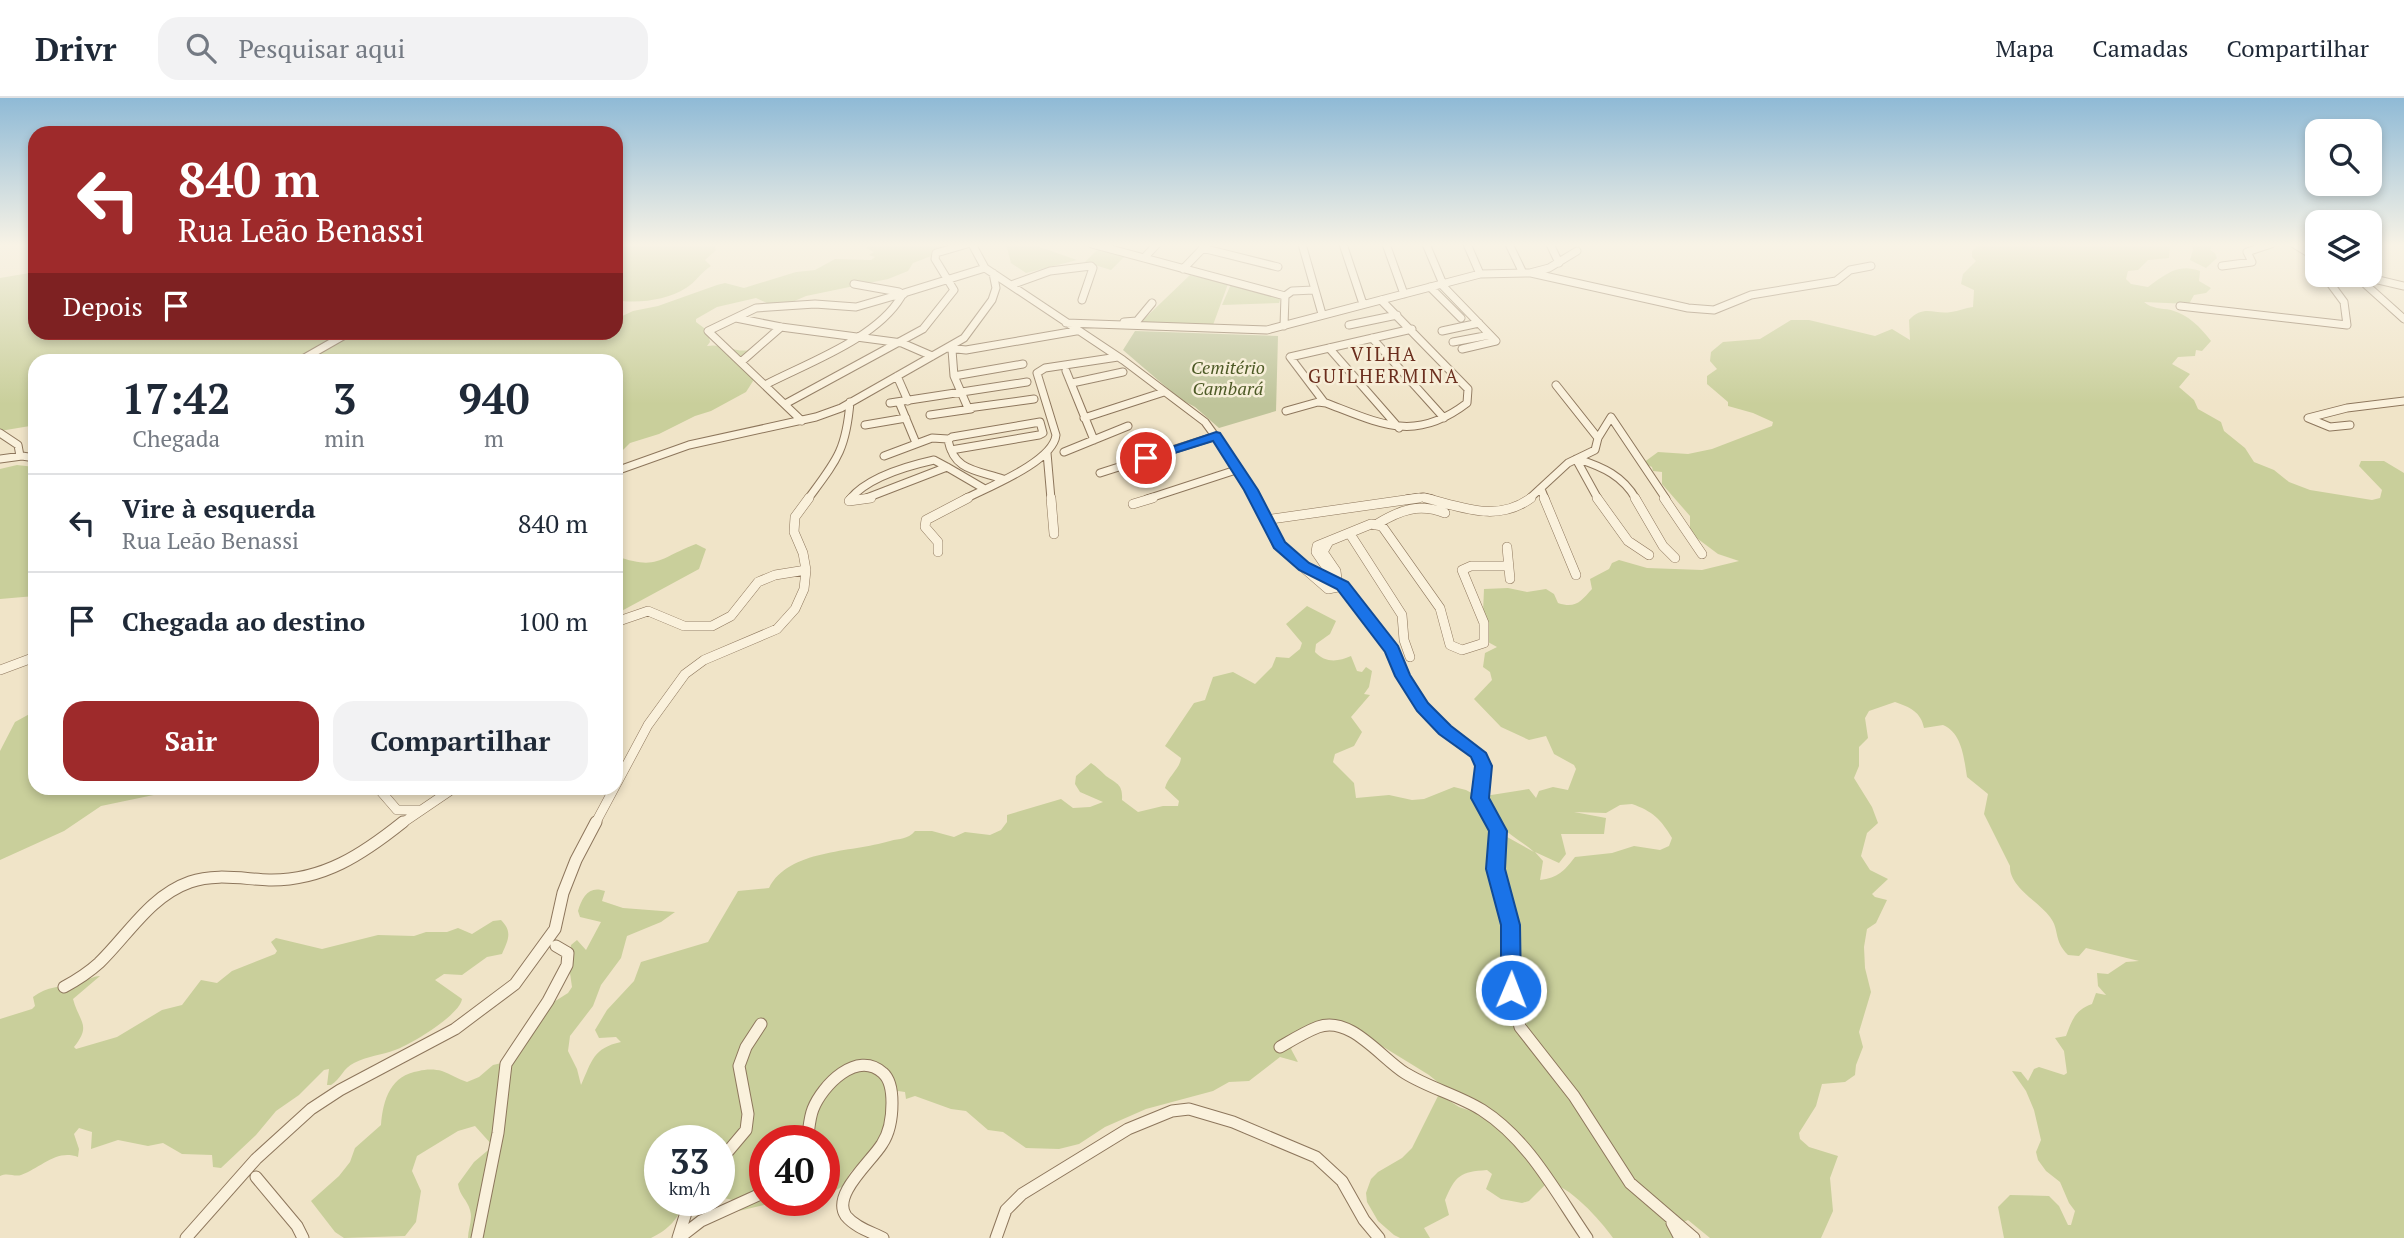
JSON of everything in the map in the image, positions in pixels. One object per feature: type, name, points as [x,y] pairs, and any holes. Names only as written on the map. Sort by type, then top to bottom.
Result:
[{"type":"street","points":[[802,421],[708,333],[711,329],[761,307],[815,304],[856,307],[892,297]]},
{"type":"street","points":[[765,385],[858,336],[888,317],[900,303],[900,297]]},
{"type":"street","points":[[785,404],[902,343],[929,323],[949,297]]},
{"type":"street","points":[[623,469],[699,442],[802,421],[834,411],[932,356],[950,349],[969,332],[993,297]]},
{"type":"street","points":[[1028,297],[1118,357],[1205,422],[1238,469],[1280,544],[1328,589],[1336,589],[1336,572],[1323,552],[1329,542]]},
{"type":"street","points":[[1284,326],[1285,297]]},
{"type":"street","points":[[1316,297],[1322,314]]},
{"type":"street","points":[[1361,297],[1363,304]]},
{"type":"street","points":[[1061,321],[1246,331],[1284,326],[1392,297]]},
{"type":"street","points":[[1440,297],[1461,318]]},
{"type":"street","points":[[1455,297],[1495,342],[1462,349]]},
{"type":"street","points":[[1638,297],[1688,308],[1714,310],[1746,297]]},
{"type":"street","points":[[2180,306],[2347,325],[2344,302],[2340,297]]},
{"type":"street","points":[[2380,297],[2404,319]]},
{"type":"street","points":[[1381,300],[1412,329],[1468,389],[1467,403],[1423,428],[1399,428],[1319,398],[1289,358],[1412,329]]},
{"type":"street","points":[[1061,321],[1135,322],[1152,303]]},
{"type":"street","points":[[1349,325],[1397,314]]},
{"type":"street","points":[[736,318],[781,327],[902,343],[932,356]]},
{"type":"street","points":[[1442,331],[1479,323]]},
{"type":"street","points":[[741,362],[781,327]]},
{"type":"street","points":[[950,349],[975,349],[1076,331]]},
{"type":"street","points":[[969,332],[975,349]]},
{"type":"street","points":[[1453,342],[1490,335]]},
{"type":"street","points":[[1372,338],[1444,418]]},
{"type":"street","points":[[312,354],[336,340]]},
{"type":"street","points":[[1329,348],[1399,428]]},
{"type":"street","points":[[950,349],[954,376],[966,407],[971,409]]},
{"type":"street","points":[[938,552],[938,542],[925,527],[926,520],[1003,479],[1047,453],[1055,444],[1056,435],[1037,373],[1045,368],[1118,357]]},
{"type":"street","points":[[954,376],[1023,364]]},
{"type":"street","points":[[1066,371],[1094,440]]},
{"type":"street","points":[[1072,383],[1123,372]]},
{"type":"street","points":[[897,376],[908,401]]},
{"type":"street","points":[[916,443],[906,418],[894,403],[1027,382]]},
{"type":"street","points":[[1556,385],[1598,438]]},
{"type":"street","points":[[1084,418],[1164,392]]},
{"type":"street","points":[[930,415],[1034,400]]},
{"type":"street","points":[[2350,425],[2330,427],[2308,418],[2347,408],[2404,401]]},
{"type":"street","points":[[623,772],[648,725],[692,668],[783,624],[795,609],[804,589],[806,570],[803,553],[794,532],[795,517],[840,456],[848,425],[850,402]]},
{"type":"street","points":[[1286,411],[1326,402]]},
{"type":"street","points":[[1265,520],[1423,497],[1487,513],[1503,512],[1521,504],[1562,468],[1595,450],[1598,438],[1611,417],[1702,554]]},
{"type":"street","points":[[865,425],[906,418]]},
{"type":"street","points":[[884,456],[932,438],[948,439],[1040,423],[1041,435],[951,450]]},
{"type":"street","points":[[1064,452],[1128,426]]},
{"type":"street","points":[[1009,427],[1013,440]]},
{"type":"street","points":[[979,432],[984,445]]},
{"type":"street","points":[[0,433],[18,445],[20,456]]},
{"type":"street","points":[[1100,473],[1216,436]]},
{"type":"street","points":[[948,439],[958,464],[1003,479]]},
{"type":"street","points":[[1047,453],[1054,534]]},
{"type":"street","points":[[0,459],[28,457]]},
{"type":"street","points":[[1576,459],[1587,481],[1631,547],[1649,555]]},
{"type":"street","points":[[1576,459],[1605,467],[1626,482],[1660,542],[1675,558]]},
{"type":"street","points":[[948,467],[855,502],[849,500],[850,496],[861,488],[934,460],[948,467],[983,488]]},
{"type":"street","points":[[910,468],[915,479]]},
{"type":"street","points":[[1133,504],[1238,469]]},
{"type":"street","points":[[1541,489],[1576,575]]},
{"type":"street","points":[[1323,575],[1329,572],[1316,552],[1317,546],[1377,524],[1395,512],[1416,507],[1432,507],[1445,513]]},
{"type":"street","points":[[1377,524],[1385,528],[1440,608],[1450,645],[1456,650],[1484,643],[1484,623],[1462,570],[1471,566],[1508,566]]},
{"type":"street","points":[[1350,534],[1402,615],[1404,640],[1410,657]]},
{"type":"street","points":[[1507,547],[1510,579]]},
{"type":"street","points":[[1304,567],[1338,582],[1392,650],[1403,676],[1423,707],[1445,730],[1471,747],[1482,759],[1480,798],[1498,831],[1495,869],[1511,925],[1511,990],[1520,1027],[1536,1051],[1574,1096],[1630,1184],[1694,1238]]},
{"type":"street","points":[[623,620],[648,611],[682,626],[714,626],[732,615],[750,588],[760,580],[806,570]]},
{"type":"street","points":[[0,670],[28,660]]},
{"type":"street","points":[[384,795],[397,810],[421,809]]},
{"type":"street","points":[[64,987],[78,981],[108,956],[135,920],[152,905],[189,882],[212,879],[293,880],[339,868],[443,795]]},
{"type":"street","points":[[186,1238],[256,1159],[311,1109],[340,1090],[455,1029],[515,984],[551,938],[563,893],[576,860],[611,795]]},
{"type":"street","points":[[477,1238],[498,1133],[506,1064],[548,1001],[567,965],[568,953],[556,946]]},
{"type":"street","points":[[735,1145],[745,1135],[750,1121],[739,1064],[761,1024]]},
{"type":"street","points":[[1280,1047],[1320,1026],[1331,1025],[1345,1029],[1359,1036],[1405,1073],[1482,1110],[1518,1138],[1587,1238]]},
{"type":"street","points":[[809,1125],[811,1112],[818,1097],[835,1079],[851,1068],[866,1065],[877,1067],[887,1076],[892,1091],[888,1134],[879,1149],[846,1187],[842,1200],[843,1212],[850,1223],[883,1238]]},
{"type":"street","points":[[996,1238],[1006,1210],[1022,1194],[1154,1116],[1192,1109],[1214,1115],[1316,1157],[1330,1167],[1344,1183],[1362,1218],[1379,1238]]},
{"type":"street","points":[[256,1177],[297,1226],[303,1238]]},
{"type":"street","points":[[678,1238],[701,1221],[749,1199]]},
{"type":"street","points":[[678,1238],[685,1216]]},
{"type":"street","points":[[1670,1218],[1680,1238]]},
{"type":"green space","points":[[0,297],[28,297],[28,340],[623,340],[623,316],[683,297],[803,297],[790,303],[769,304],[756,298],[717,307],[696,319],[696,322],[708,331],[710,342],[707,346],[750,350],[739,359],[755,378],[746,392],[659,434],[630,443],[623,450],[623,354],[28,354],[28,426],[0,431]]},
{"type":"green space","points":[[623,297],[663,297],[643,301],[625,301]]},
{"type":"green space","points":[[1167,297],[1223,297],[1213,325],[1140,323]]},
{"type":"green space","points":[[1225,297],[1281,297],[1279,303],[1222,305]]},
{"type":"green space","points":[[1974,297],[2193,297],[2189,304],[2144,302],[2189,318],[2211,341],[2202,351],[2196,350],[2195,356],[2178,357],[2172,364],[2190,374],[2179,387],[2194,400],[2198,409],[2221,422],[2224,431],[2245,448],[2254,462],[2274,470],[2289,482],[2310,490],[2372,500],[2380,498],[2382,490],[2359,466],[2361,461],[2384,461],[2404,473],[2404,1238],[2004,1238],[1998,1207],[2010,1195],[2049,1196],[2059,1206],[2068,1225],[2071,1225],[2075,1211],[2060,1182],[2046,1171],[2038,1160],[2036,1152],[2041,1140],[2034,1110],[2026,1091],[2012,1071],[2021,1072],[2028,1081],[2034,1069],[2039,1067],[2064,1075],[2067,1073],[2064,1051],[2055,1038],[2066,1036],[2075,1016],[2092,1004],[2096,993],[2106,995],[2098,986],[2097,973],[2108,974],[2126,962],[2139,961],[2086,948],[2079,956],[2068,955],[2063,950],[2050,917],[2014,881],[2010,866],[1984,814],[1988,794],[1967,777],[1961,747],[1954,734],[1943,725],[1924,728],[1914,711],[1895,702],[1869,711],[1865,718],[1868,738],[1859,747],[1859,766],[1854,778],[1872,807],[1878,823],[1867,833],[1861,856],[1870,870],[1888,879],[1872,894],[1887,900],[1876,923],[1867,929],[1864,947],[1865,968],[1871,992],[1859,1032],[1863,1047],[1855,1075],[1845,1082],[1822,1084],[1816,1106],[1799,1133],[1800,1139],[1809,1147],[1838,1156],[1830,1178],[1833,1211],[1821,1238],[1710,1238],[1688,1220],[1675,1226],[1679,1238],[1613,1238],[1592,1213],[1564,1189],[1547,1183],[1529,1201],[1522,1203],[1501,1199],[1486,1189],[1492,1174],[1487,1170],[1471,1172],[1456,1180],[1445,1200],[1449,1215],[1424,1228],[1430,1238],[1400,1238],[1378,1221],[1367,1202],[1366,1193],[1371,1179],[1412,1148],[1439,1094],[1459,1107],[1474,1112],[1429,1075],[1364,1035],[1319,1029],[1297,1041],[1291,1049],[1298,1062],[1280,1057],[1249,1081],[1229,1082],[1213,1091],[1146,1109],[1105,1127],[1079,1144],[1059,1149],[1026,1148],[1003,1132],[988,1130],[966,1111],[951,1109],[915,1096],[906,1099],[905,1092],[898,1091],[892,1100],[884,1135],[840,1188],[840,1125],[749,1125],[749,1209],[735,1212],[735,1125],[644,1125],[644,1216],[677,1216],[663,1231],[651,1238],[468,1238],[471,1214],[458,1184],[474,1162],[493,1146],[475,1126],[458,1131],[417,1156],[412,1171],[421,1191],[416,1222],[405,1236],[344,1238],[335,1232],[311,1201],[339,1176],[350,1162],[355,1148],[381,1125],[390,1090],[402,1077],[409,1073],[433,1070],[467,1082],[479,1077],[493,1065],[506,1062],[549,1005],[568,993],[572,987],[570,973],[561,957],[570,953],[571,945],[577,940],[586,950],[601,922],[580,917],[578,911],[590,891],[605,891],[602,901],[623,908],[675,912],[661,922],[627,936],[621,958],[601,985],[593,1006],[570,1036],[568,1051],[581,1085],[591,1062],[599,1052],[621,1042],[616,1037],[599,1038],[595,1030],[607,1010],[634,981],[641,962],[708,942],[738,891],[769,888],[778,875],[791,866],[822,854],[903,838],[915,831],[932,831],[954,837],[965,832],[990,835],[1001,830],[1007,822],[1007,815],[1061,799],[1073,808],[1090,807],[1103,802],[1080,792],[1075,784],[1076,776],[1091,763],[1118,785],[1122,800],[1138,812],[1163,806],[1178,806],[1179,801],[1165,788],[1181,758],[1165,746],[1194,703],[1205,700],[1213,677],[1233,672],[1255,684],[1272,667],[1276,657],[1289,658],[1300,649],[1302,643],[1286,624],[1307,606],[1336,621],[1330,634],[1316,644],[1315,652],[1332,660],[1351,656],[1357,671],[1362,672],[1366,667],[1372,671],[1369,687],[1364,694],[1370,695],[1351,717],[1362,732],[1354,746],[1335,754],[1333,762],[1354,783],[1356,798],[1389,795],[1412,800],[1424,799],[1454,787],[1466,790],[1477,796],[1500,833],[1534,852],[1497,822],[1491,815],[1485,796],[1529,789],[1536,798],[1539,791],[1553,787],[1568,790],[1576,769],[1574,765],[1554,754],[1546,736],[1529,740],[1501,727],[1474,699],[1492,680],[1490,672],[1483,667],[1485,653],[1497,647],[1488,642],[1483,613],[1484,589],[1508,588],[1527,592],[1546,589],[1554,594],[1558,603],[1569,605],[1581,600],[1592,589],[1590,579],[1619,560],[1647,568],[1702,570],[1739,561],[1718,554],[1694,536],[1690,529],[1690,516],[1662,484],[1662,472],[1653,471],[1652,467],[1643,463],[1658,452],[1688,454],[1712,449],[1772,426],[1773,422],[1728,406],[1728,402],[1707,384],[1707,376],[1717,369],[1710,361],[1711,352],[1723,342],[1760,339],[1791,320],[1809,320],[1875,336],[1892,329],[1910,340],[1909,320],[1914,315],[1924,311],[1951,312],[1973,307]],"holes":[[[1632,804],[1655,816],[1672,838],[1669,846],[1660,850],[1634,846],[1612,853],[1575,857],[1560,873],[1540,880],[1543,861],[1535,852],[1559,863],[1566,854],[1561,834],[1604,834],[1606,818],[1574,812],[1606,813],[1620,805]]]},
{"type":"green space","name":"Cemitério Cambará","points":[[1135,331],[1278,336],[1276,411],[1219,428],[1123,350]]},
{"type":"green space","points":[[17,465],[28,466],[28,597],[0,599],[0,469]]},
{"type":"green space","points":[[696,544],[706,549],[699,569],[623,610],[623,558],[650,562],[666,558]]},
{"type":"green space","points":[[28,715],[28,795],[154,795],[101,806],[64,831],[0,860],[0,751],[15,722]]},
{"type":"green space","points":[[501,920],[508,932],[502,954],[487,957],[462,975],[444,974],[435,980],[462,999],[453,1013],[433,1029],[402,1047],[350,1065],[331,1085],[327,1085],[329,1069],[324,1070],[299,1095],[276,1111],[256,1135],[221,1168],[213,1167],[212,1155],[182,1154],[163,1143],[148,1146],[118,1140],[91,1149],[92,1132],[79,1128],[74,1134],[79,1149],[78,1157],[63,1155],[21,1175],[0,1176],[0,1019],[32,1009],[35,1006],[33,997],[38,993],[100,976],[73,999],[83,1028],[74,1047],[76,1049],[117,1037],[162,1010],[182,1005],[201,980],[217,983],[232,971],[275,954],[277,951],[271,942],[276,938],[322,949],[378,935],[414,936],[458,928],[472,934],[493,921]]},
{"type":"district","name":"VILHA GUILHERMINA","points":[[1384,365]]},
{"type":"route","points":[[1146,458],[1216,436],[1251,490],[1271,532],[1280,544],[1304,567],[1342,586],[1392,650],[1412,694],[1445,730],[1478,753],[1483,766],[1480,798],[1498,831],[1495,869],[1511,925],[1511,990]]}]
